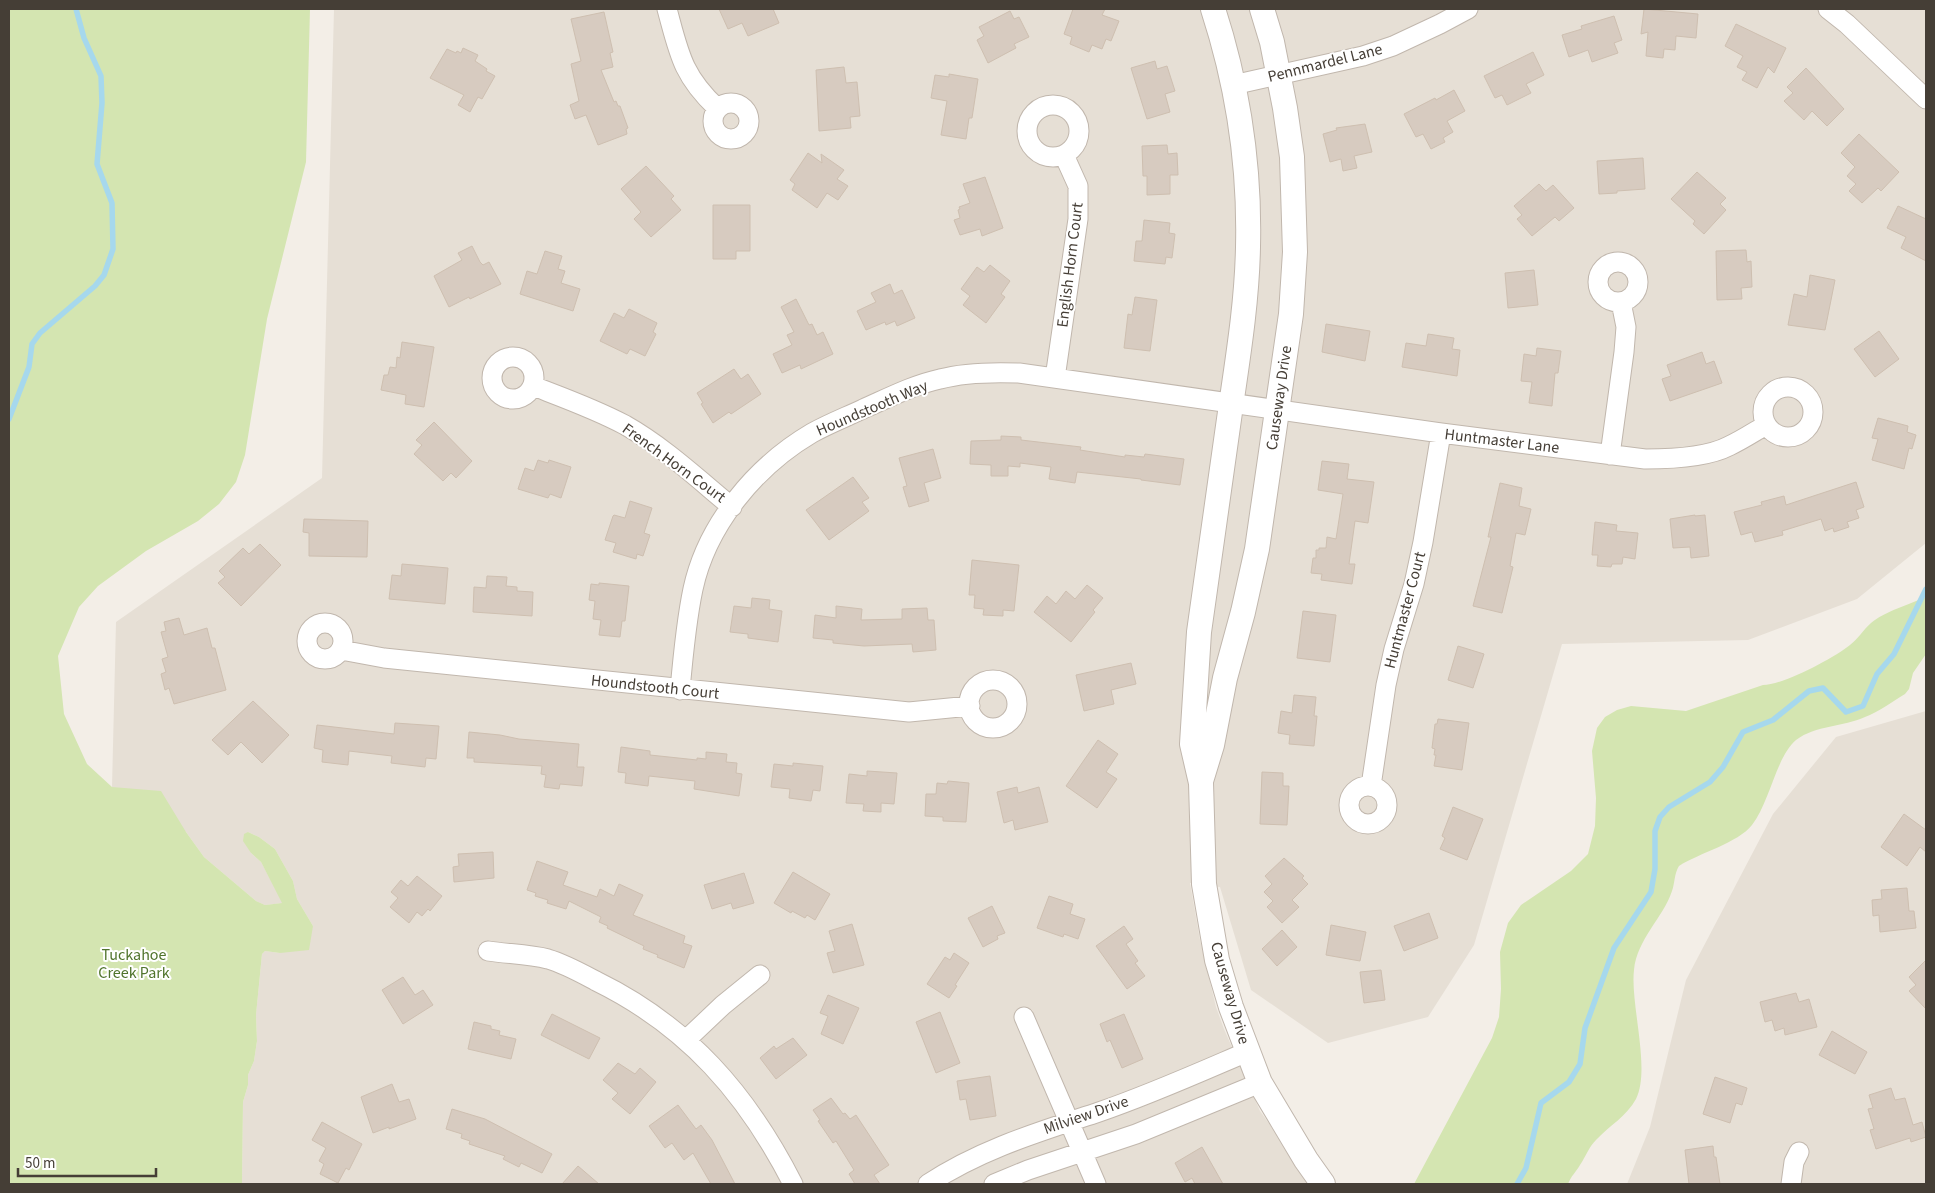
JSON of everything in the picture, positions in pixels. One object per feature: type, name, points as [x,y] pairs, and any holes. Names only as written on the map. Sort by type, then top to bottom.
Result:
[{"type":"street","points":[[667,9],[678,52],[688,74],[700,92],[717,108]]},
{"type":"street","name":"Causeway Drive","points":[[1214,9],[1227,53],[1242,128],[1248,207],[1248,247],[1244,308],[1199,632],[1196,666],[1192,744],[1201,783],[1204,874],[1208,913],[1217,960],[1230,1007],[1247,1052],[1260,1083],[1306,1160],[1323,1184]]},
{"type":"street","name":"Causeway Drive","points":[[1201,783],[1212,745],[1225,678],[1243,612],[1257,549],[1291,314],[1295,252],[1292,158],[1285,108],[1272,42],[1262,9]]},
{"type":"street","name":"Pennmardel Lane","points":[[1233,85],[1363,56],[1393,46],[1468,9]]},
{"type":"street","points":[[1828,9],[1847,24],[1926,99]]},
{"type":"street","name":"English Horn Court","points":[[1055,378],[1078,219],[1078,186],[1064,155]]},
{"type":"street","points":[[1610,455],[1626,328],[1621,302]]},
{"type":"street","name":"Houndstooth Way","points":[[680,690],[684,639],[693,587],[717,528],[749,483],[775,460],[811,434],[916,386],[953,376],[986,372],[1019,373],[1231,403]]},
{"type":"street","name":"French Horn Court","points":[[533,386],[590,408],[626,426],[663,451],[732,507]]},
{"type":"street","name":"Huntmaster Lane","points":[[1231,403],[1441,433],[1610,455],[1661,459],[1696,456],[1728,448],[1766,425]]},
{"type":"street","name":"Huntmaster Court","points":[[1371,786],[1386,685],[1394,649],[1414,584],[1441,433]]},
{"type":"street","name":"Houndstooth Court","points":[[341,650],[384,658],[680,690],[909,712],[970,706]]},
{"type":"street","points":[[488,951],[546,958],[561,963],[619,992],[657,1016],[687,1039],[715,1068],[745,1104],[778,1154],[793,1184]]},
{"type":"street","points":[[687,1039],[723,1005],[760,975]]},
{"type":"street","points":[[1024,1017],[1096,1184]]},
{"type":"street","name":"Milview Drive","points":[[928,1184],[984,1152],[1021,1137],[1175,1083],[1247,1052]]},
{"type":"street","name":"Milview Drive","points":[[994,1184],[1028,1170],[1136,1134],[1260,1083]]},
{"type":"street","points":[[1791,1184],[1794,1162],[1799,1152]]},
{"type":"shaded area","points":[[334,9],[1926,9],[1926,543],[1857,599],[1748,640],[1562,644],[1474,945],[1428,1017],[1328,1043],[1251,990],[1220,887],[1190,883],[1200,940],[1216,1007],[1224,1029],[1260,1111],[1312,1184],[242,1184],[243,1102],[248,1085],[248,1075],[254,1061],[257,1041],[256,1015],[262,954],[265,951],[280,953],[313,926],[297,899],[293,881],[275,849],[259,837],[248,832],[251,853],[261,862],[283,903],[265,905],[256,901],[204,857],[186,832],[112,787],[116,622],[322,478]]},
{"type":"shaded area","points":[[1926,711],[1926,1184],[1627,1184],[1650,1127],[1686,980],[1773,814],[1836,737]]},
{"type":"green space","name":"Tuckahoe Creek Park","points":[[9,9],[310,9],[306,162],[267,319],[245,455],[236,482],[219,504],[198,521],[146,551],[98,586],[79,607],[58,656],[64,714],[87,764],[112,787],[161,791],[204,857],[256,901],[265,905],[282,903],[261,862],[251,853],[243,841],[244,834],[248,832],[259,837],[275,849],[293,881],[297,899],[313,926],[309,950],[280,953],[265,951],[262,954],[256,1015],[257,1041],[254,1061],[248,1075],[248,1085],[243,1102],[242,1184],[9,1184]]},
{"type":"green space","points":[[1926,597],[1926,654],[1913,673],[1909,689],[1905,694],[1865,717],[1812,731],[1796,740],[1783,757],[1764,804],[1752,825],[1738,837],[1679,866],[1668,901],[1645,938],[1636,959],[1634,984],[1641,1071],[1640,1086],[1636,1099],[1623,1116],[1601,1135],[1589,1149],[1568,1184],[1414,1184],[1492,1038],[1499,1017],[1501,989],[1500,952],[1508,923],[1521,905],[1571,871],[1588,854],[1595,826],[1596,798],[1592,751],[1597,728],[1605,717],[1617,710],[1631,706],[1686,711],[1763,685],[1783,681],[1821,663],[1853,643],[1871,623],[1883,615]]},
{"type":"building","points":[[719,9],[773,9],[779,23],[748,36],[742,23],[728,29]]},
{"type":"building","points":[[1073,9],[1105,9],[1102,15],[1119,21],[1111,41],[1106,39],[1102,49],[1092,45],[1089,52],[1070,44],[1072,37],[1064,34]]},
{"type":"building","points":[[1644,9],[1698,14],[1696,38],[1676,36],[1675,50],[1664,49],[1663,58],[1646,56],[1648,32],[1641,34]]},
{"type":"building","points":[[1010,11],[1014,19],[1019,17],[1029,37],[1014,44],[1016,48],[988,63],[977,40],[984,36],[979,27]]},
{"type":"building","points":[[604,12],[613,52],[610,53],[613,67],[601,70],[614,102],[616,101],[618,106],[620,106],[628,128],[626,129],[627,134],[598,145],[586,115],[575,119],[570,105],[579,101],[571,64],[581,61],[571,19]]},
{"type":"building","points":[[1614,16],[1622,40],[1614,43],[1618,53],[1592,62],[1588,50],[1569,57],[1562,35],[1582,29],[1581,26]]},
{"type":"building","points":[[1736,24],[1786,48],[1774,73],[1768,67],[1757,88],[1742,80],[1747,72],[1737,67],[1743,56],[1725,46]]},
{"type":"building","points":[[463,48],[478,55],[475,61],[495,76],[482,99],[478,97],[470,112],[458,105],[464,95],[430,78],[447,49],[461,53]]},
{"type":"building","points":[[1533,52],[1544,75],[1526,84],[1531,93],[1507,105],[1502,95],[1495,98],[1484,76]]},
{"type":"building","points":[[1155,61],[1157,69],[1167,66],[1175,91],[1165,94],[1170,112],[1147,119],[1131,68]]},
{"type":"building","points":[[844,67],[846,83],[857,82],[860,116],[850,117],[851,128],[819,131],[816,70]]},
{"type":"building","points":[[1806,68],[1844,109],[1827,126],[1812,111],[1804,120],[1784,101],[1793,93],[1787,87]]},
{"type":"building","points":[[949,74],[978,79],[972,118],[969,118],[966,139],[941,135],[947,101],[931,98],[935,75],[949,77]]},
{"type":"building","points":[[1454,90],[1465,111],[1447,121],[1453,132],[1443,138],[1445,142],[1431,149],[1423,134],[1416,137],[1404,114]]},
{"type":"building","points":[[1365,124],[1372,152],[1354,156],[1357,168],[1343,171],[1341,159],[1330,162],[1323,134],[1337,130],[1336,128]]},
{"type":"building","points":[[1859,134],[1899,172],[1881,191],[1878,188],[1862,203],[1849,191],[1856,184],[1847,176],[1855,167],[1841,153]]},
{"type":"building","points":[[1167,145],[1168,154],[1177,153],[1178,175],[1170,175],[1170,194],[1147,195],[1147,176],[1143,176],[1142,146]]},
{"type":"building","points":[[808,153],[822,163],[821,154],[844,170],[837,179],[848,186],[838,200],[827,193],[817,208],[792,190],[795,184],[790,180]]},
{"type":"building","points":[[1643,158],[1645,189],[1599,194],[1597,161]]},
{"type":"building","points":[[646,166],[674,196],[671,199],[681,210],[651,237],[634,219],[641,212],[621,189]]},
{"type":"building","points":[[1697,172],[1726,198],[1720,204],[1726,210],[1704,234],[1693,224],[1695,221],[1671,199]]},
{"type":"building","points":[[985,177],[1003,228],[982,236],[980,229],[960,235],[954,220],[960,218],[959,207],[970,203],[963,184]]},
{"type":"building","points":[[1539,184],[1546,191],[1553,185],[1574,208],[1559,221],[1555,217],[1532,236],[1517,219],[1522,215],[1514,206]]},
{"type":"building","points":[[713,205],[750,205],[750,251],[736,251],[736,259],[713,259]]},
{"type":"building","points":[[1898,206],[1926,219],[1926,261],[1901,248],[1906,237],[1887,228]]},
{"type":"building","points":[[1144,220],[1170,223],[1169,233],[1175,234],[1172,258],[1166,257],[1165,264],[1134,261],[1136,241],[1142,241]]},
{"type":"building","points":[[472,246],[483,265],[489,262],[501,284],[449,307],[434,276],[462,260],[458,253]]},
{"type":"building","points":[[1746,250],[1747,262],[1751,261],[1752,287],[1741,288],[1742,299],[1717,300],[1716,251]]},
{"type":"building","points":[[545,251],[562,256],[558,269],[565,271],[561,283],[580,289],[573,311],[520,294],[527,271],[537,274]]},
{"type":"building","points":[[990,265],[1010,281],[1001,294],[1005,297],[986,323],[963,305],[970,296],[961,289],[977,267],[984,272]]},
{"type":"building","points":[[1534,270],[1538,305],[1508,308],[1505,273]]},
{"type":"building","points":[[1810,275],[1835,280],[1825,330],[1788,325],[1794,294],[1807,297]]},
{"type":"building","points":[[890,284],[894,294],[902,290],[915,318],[897,326],[895,321],[886,325],[885,322],[866,330],[857,311],[876,302],[871,293]]},
{"type":"building","points":[[1135,297],[1157,300],[1150,351],[1124,348],[1128,314],[1132,315]]},
{"type":"building","points":[[796,299],[809,325],[812,324],[817,335],[823,332],[833,354],[801,369],[800,365],[782,373],[773,354],[792,345],[787,335],[794,332],[781,307]]},
{"type":"building","points":[[629,309],[657,323],[653,332],[656,334],[645,356],[630,349],[627,354],[600,341],[614,313],[624,318]]},
{"type":"building","points":[[1326,324],[1370,331],[1365,361],[1322,352]]},
{"type":"building","points":[[1879,331],[1899,359],[1875,377],[1854,349]]},
{"type":"building","points":[[1428,334],[1454,338],[1452,349],[1460,350],[1457,376],[1402,367],[1406,343],[1426,346]]},
{"type":"building","points":[[402,342],[434,347],[424,407],[405,404],[406,395],[381,390],[384,375],[388,375],[390,367],[396,368],[397,357],[400,358]]},
{"type":"building","points":[[1537,348],[1561,351],[1558,373],[1555,373],[1552,406],[1529,403],[1532,382],[1521,381],[1524,354],[1536,356]]},
{"type":"building","points":[[1702,352],[1706,364],[1714,361],[1722,383],[1670,401],[1662,379],[1671,376],[1667,365]]},
{"type":"building","points":[[734,369],[741,379],[748,374],[761,394],[731,414],[729,412],[713,423],[701,404],[703,403],[697,393]]},
{"type":"building","points":[[1878,418],[1908,426],[1907,432],[1916,435],[1912,449],[1909,448],[1904,469],[1872,460],[1878,439],[1872,438]]},
{"type":"building","points":[[434,422],[472,461],[456,478],[451,473],[443,481],[414,454],[422,445],[416,440]]},
{"type":"building","points":[[1001,436],[1021,437],[1021,440],[1081,447],[1080,450],[1125,457],[1125,455],[1144,457],[1145,454],[1184,459],[1180,485],[1077,472],[1075,483],[1049,479],[1051,467],[1020,463],[1020,467],[1008,466],[1008,476],[991,476],[991,465],[970,464],[971,441],[1001,440]]},
{"type":"building","points":[[933,449],[941,478],[924,483],[929,501],[909,507],[903,487],[907,486],[899,458]]},
{"type":"building","points":[[538,460],[548,463],[549,460],[571,467],[561,498],[550,494],[548,498],[518,489],[525,468],[534,471]]},
{"type":"building","points":[[1322,461],[1349,464],[1347,479],[1374,482],[1368,523],[1355,521],[1349,564],[1355,564],[1352,584],[1321,580],[1322,574],[1311,573],[1313,558],[1316,558],[1316,550],[1326,548],[1327,537],[1336,539],[1343,494],[1318,490]]},
{"type":"building","points":[[853,477],[869,498],[862,502],[869,511],[829,540],[806,510]]},
{"type":"building","points":[[1856,482],[1864,507],[1856,510],[1859,518],[1847,522],[1849,527],[1834,532],[1833,528],[1825,531],[1821,519],[1782,531],[1783,535],[1755,542],[1752,532],[1741,535],[1734,512],[1762,505],[1761,502],[1784,496],[1786,505]]},
{"type":"building","points":[[1500,483],[1522,488],[1519,506],[1531,509],[1525,535],[1516,533],[1510,566],[1513,567],[1502,613],[1473,606],[1491,537],[1488,537]]},
{"type":"building","points":[[630,501],[652,508],[644,533],[650,535],[643,556],[637,554],[636,559],[613,552],[616,543],[605,540],[613,516],[625,518]]},
{"type":"building","points":[[1705,515],[1709,556],[1691,558],[1690,547],[1673,548],[1670,519]]},
{"type":"building","points":[[304,519],[368,521],[367,557],[309,556],[309,533],[303,532]]},
{"type":"building","points":[[1595,522],[1617,525],[1616,531],[1638,533],[1635,559],[1623,557],[1622,564],[1612,564],[1611,567],[1597,566],[1598,555],[1592,555]]},
{"type":"building","points":[[260,544],[281,565],[241,606],[218,583],[225,577],[219,571],[243,548],[249,554]]},
{"type":"building","points":[[972,560],[1019,565],[1014,611],[1003,610],[1003,616],[983,615],[984,609],[974,608],[975,595],[969,595]]},
{"type":"building","points":[[402,564],[448,568],[445,604],[389,599],[392,575],[401,576]]},
{"type":"building","points":[[487,576],[507,577],[506,586],[517,587],[517,591],[533,592],[532,616],[473,612],[474,587],[486,588]]},
{"type":"building","points":[[599,583],[629,586],[625,621],[622,621],[620,637],[599,635],[601,620],[593,619],[595,601],[589,600],[591,584],[599,585]]},
{"type":"building","points":[[1087,585],[1103,598],[1093,610],[1095,612],[1071,642],[1034,612],[1047,596],[1056,604],[1066,591],[1075,599]]},
{"type":"building","points":[[752,598],[770,600],[769,609],[782,611],[778,642],[748,638],[748,634],[730,632],[734,606],[751,608]]},
{"type":"building","points":[[836,606],[862,609],[861,620],[902,619],[902,609],[927,608],[928,620],[934,620],[936,650],[913,652],[912,644],[864,646],[833,643],[833,640],[813,638],[815,615],[836,618]]},
{"type":"building","points":[[1303,611],[1336,615],[1330,662],[1297,658]]},
{"type":"building","points":[[179,618],[184,635],[207,628],[212,648],[215,648],[226,690],[174,704],[169,688],[165,690],[161,674],[166,672],[162,659],[168,657],[161,632],[166,631],[164,622]]},
{"type":"building","points":[[1458,646],[1484,654],[1473,688],[1448,680]]},
{"type":"building","points":[[1131,663],[1136,684],[1111,690],[1114,704],[1084,711],[1076,675]]},
{"type":"building","points":[[1294,695],[1316,697],[1314,716],[1317,716],[1314,746],[1289,744],[1290,735],[1278,733],[1281,711],[1292,713]]},
{"type":"building","points":[[253,701],[289,735],[262,763],[241,742],[228,755],[212,740]]},
{"type":"building","points":[[1438,719],[1469,723],[1462,770],[1434,766],[1436,755],[1434,755],[1435,749],[1432,748],[1435,724],[1437,724]]},
{"type":"building","points":[[395,723],[439,726],[436,759],[426,758],[425,767],[391,763],[392,756],[349,751],[348,765],[322,762],[323,750],[314,748],[317,725],[394,734]]},
{"type":"building","points":[[469,732],[519,739],[579,744],[577,767],[584,767],[582,786],[560,784],[559,789],[544,787],[546,775],[541,774],[542,766],[474,762],[474,758],[467,758]]},
{"type":"building","points":[[1098,740],[1118,754],[1106,772],[1117,779],[1097,808],[1066,786]]},
{"type":"building","points":[[621,747],[650,751],[650,755],[697,760],[697,758],[706,759],[706,752],[727,754],[726,762],[737,763],[736,773],[742,774],[739,796],[694,789],[695,781],[649,776],[648,786],[625,783],[626,773],[618,772]]},
{"type":"building","points":[[793,763],[823,766],[820,791],[813,790],[811,801],[789,798],[790,789],[771,787],[774,764],[793,766]]},
{"type":"building","points":[[867,771],[897,773],[894,804],[881,803],[881,812],[863,811],[864,804],[846,803],[849,774],[867,776]]},
{"type":"building","points":[[1262,772],[1283,773],[1283,786],[1289,786],[1287,825],[1260,824]]},
{"type":"building","points":[[948,781],[969,783],[966,822],[943,821],[943,817],[925,816],[926,794],[936,794],[937,783],[947,784]]},
{"type":"building","points":[[1017,787],[1018,793],[1039,787],[1048,822],[1015,830],[1013,820],[1004,823],[997,792]]},
{"type":"building","points":[[1453,807],[1483,819],[1467,860],[1440,849],[1445,838],[1442,836]]},
{"type":"building","points":[[1904,814],[1926,830],[1926,852],[1920,847],[1907,866],[1881,847]]},
{"type":"building","points":[[493,852],[494,878],[454,882],[453,867],[459,866],[458,854]]},
{"type":"building","points":[[1284,858],[1304,876],[1302,878],[1308,884],[1292,900],[1299,907],[1282,923],[1267,907],[1273,901],[1264,892],[1272,884],[1265,876]]},
{"type":"building","points":[[537,861],[568,872],[563,885],[597,897],[600,889],[614,896],[619,884],[643,895],[633,915],[685,936],[683,943],[692,946],[684,968],[643,949],[644,946],[607,928],[608,926],[599,922],[601,917],[569,901],[566,909],[547,903],[548,900],[535,896],[536,893],[527,890]]},
{"type":"building","points":[[793,872],[830,894],[815,920],[807,915],[805,918],[792,911],[791,913],[774,903]]},
{"type":"building","points":[[744,873],[754,903],[733,909],[731,903],[712,909],[704,885]]},
{"type":"building","points":[[417,876],[442,896],[430,911],[428,909],[422,916],[417,912],[409,923],[390,907],[398,898],[391,892],[401,880],[408,886]]},
{"type":"building","points":[[1907,888],[1909,911],[1914,911],[1916,928],[1880,932],[1879,915],[1873,916],[1872,900],[1882,899],[1881,890]]},
{"type":"building","points":[[1049,896],[1073,904],[1070,914],[1085,919],[1078,939],[1064,934],[1063,937],[1037,928]]},
{"type":"building","points":[[992,906],[1005,933],[997,936],[998,939],[983,947],[968,918]]},
{"type":"building","points":[[1429,913],[1438,938],[1404,951],[1394,926]]},
{"type":"building","points":[[852,924],[864,965],[833,973],[827,953],[835,951],[829,931]]},
{"type":"building","points":[[1331,925],[1366,932],[1360,961],[1326,955]]},
{"type":"building","points":[[1124,926],[1133,939],[1126,944],[1138,961],[1135,963],[1145,976],[1127,989],[1096,946]]},
{"type":"building","points":[[1282,930],[1297,947],[1277,966],[1262,949]]},
{"type":"building","points":[[954,953],[969,963],[949,998],[927,984],[945,957],[950,960]]},
{"type":"building","points":[[1926,960],[1926,1009],[1909,991],[1916,985],[1909,977]]},
{"type":"building","points":[[1381,970],[1385,1000],[1364,1003],[1360,972]]},
{"type":"building","points":[[403,977],[415,995],[423,990],[433,1005],[403,1024],[382,990]]},
{"type":"building","points":[[1796,993],[1799,1002],[1809,999],[1817,1027],[1785,1035],[1784,1028],[1775,1031],[1772,1020],[1765,1022],[1760,1002]]},
{"type":"building","points":[[828,995],[859,1008],[843,1044],[821,1034],[828,1016],[820,1013]]},
{"type":"building","points":[[940,1012],[960,1063],[936,1073],[916,1022]]},
{"type":"building","points":[[552,1014],[600,1038],[589,1059],[541,1035]]},
{"type":"building","points":[[1124,1014],[1143,1059],[1122,1068],[1110,1040],[1107,1042],[1100,1024]]},
{"type":"building","points":[[474,1022],[491,1026],[491,1029],[500,1031],[499,1035],[516,1039],[511,1059],[468,1049]]},
{"type":"building","points":[[1832,1031],[1867,1052],[1855,1074],[1819,1055]]},
{"type":"building","points":[[793,1038],[807,1055],[776,1079],[760,1058],[774,1046],[776,1049]]},
{"type":"building","points":[[618,1063],[635,1074],[640,1068],[656,1082],[630,1114],[612,1099],[618,1093],[603,1080]]},
{"type":"building","points":[[990,1076],[996,1116],[970,1120],[966,1099],[960,1100],[957,1081]]},
{"type":"building","points":[[1715,1077],[1747,1088],[1742,1105],[1736,1103],[1730,1123],[1703,1114]]},
{"type":"building","points":[[392,1084],[399,1102],[409,1099],[416,1119],[373,1133],[361,1097]]},
{"type":"building","points":[[1891,1088],[1895,1100],[1905,1098],[1913,1125],[1922,1122],[1926,1137],[1911,1142],[1910,1138],[1876,1149],[1870,1130],[1874,1129],[1868,1109],[1873,1108],[1869,1095]]},
{"type":"building","points":[[831,1098],[843,1114],[845,1113],[850,1119],[856,1115],[889,1165],[874,1175],[880,1184],[855,1184],[849,1174],[854,1170],[836,1141],[833,1143],[818,1121],[820,1120],[813,1110]]},
{"type":"building","points":[[678,1105],[696,1129],[701,1125],[712,1140],[735,1184],[711,1184],[693,1153],[684,1160],[672,1143],[665,1148],[649,1126]]},
{"type":"building","points":[[452,1109],[485,1119],[552,1154],[542,1173],[521,1163],[519,1167],[503,1159],[505,1156],[469,1144],[470,1141],[461,1138],[462,1134],[446,1129]]},
{"type":"building","points":[[322,1122],[362,1144],[349,1170],[346,1168],[338,1183],[320,1174],[324,1164],[319,1161],[326,1148],[312,1140]]},
{"type":"building","points":[[1713,1146],[1720,1184],[1689,1184],[1685,1150]]},
{"type":"building","points":[[1202,1147],[1223,1184],[1195,1184],[1192,1178],[1185,1182],[1175,1163]]},
{"type":"building","points":[[578,1166],[599,1184],[562,1184]]},
{"type":"waterway","points":[[9,419],[29,367],[32,344],[40,333],[95,286],[104,275],[113,249],[112,203],[97,164],[102,103],[101,76],[84,38],[76,9]]},
{"type":"waterway","points":[[1517,1184],[1526,1168],[1541,1103],[1569,1082],[1580,1064],[1585,1028],[1614,948],[1651,892],[1655,869],[1655,831],[1660,817],[1669,807],[1710,782],[1723,767],[1743,732],[1773,720],[1809,691],[1823,688],[1846,712],[1863,706],[1877,674],[1894,654],[1926,589]]}]
